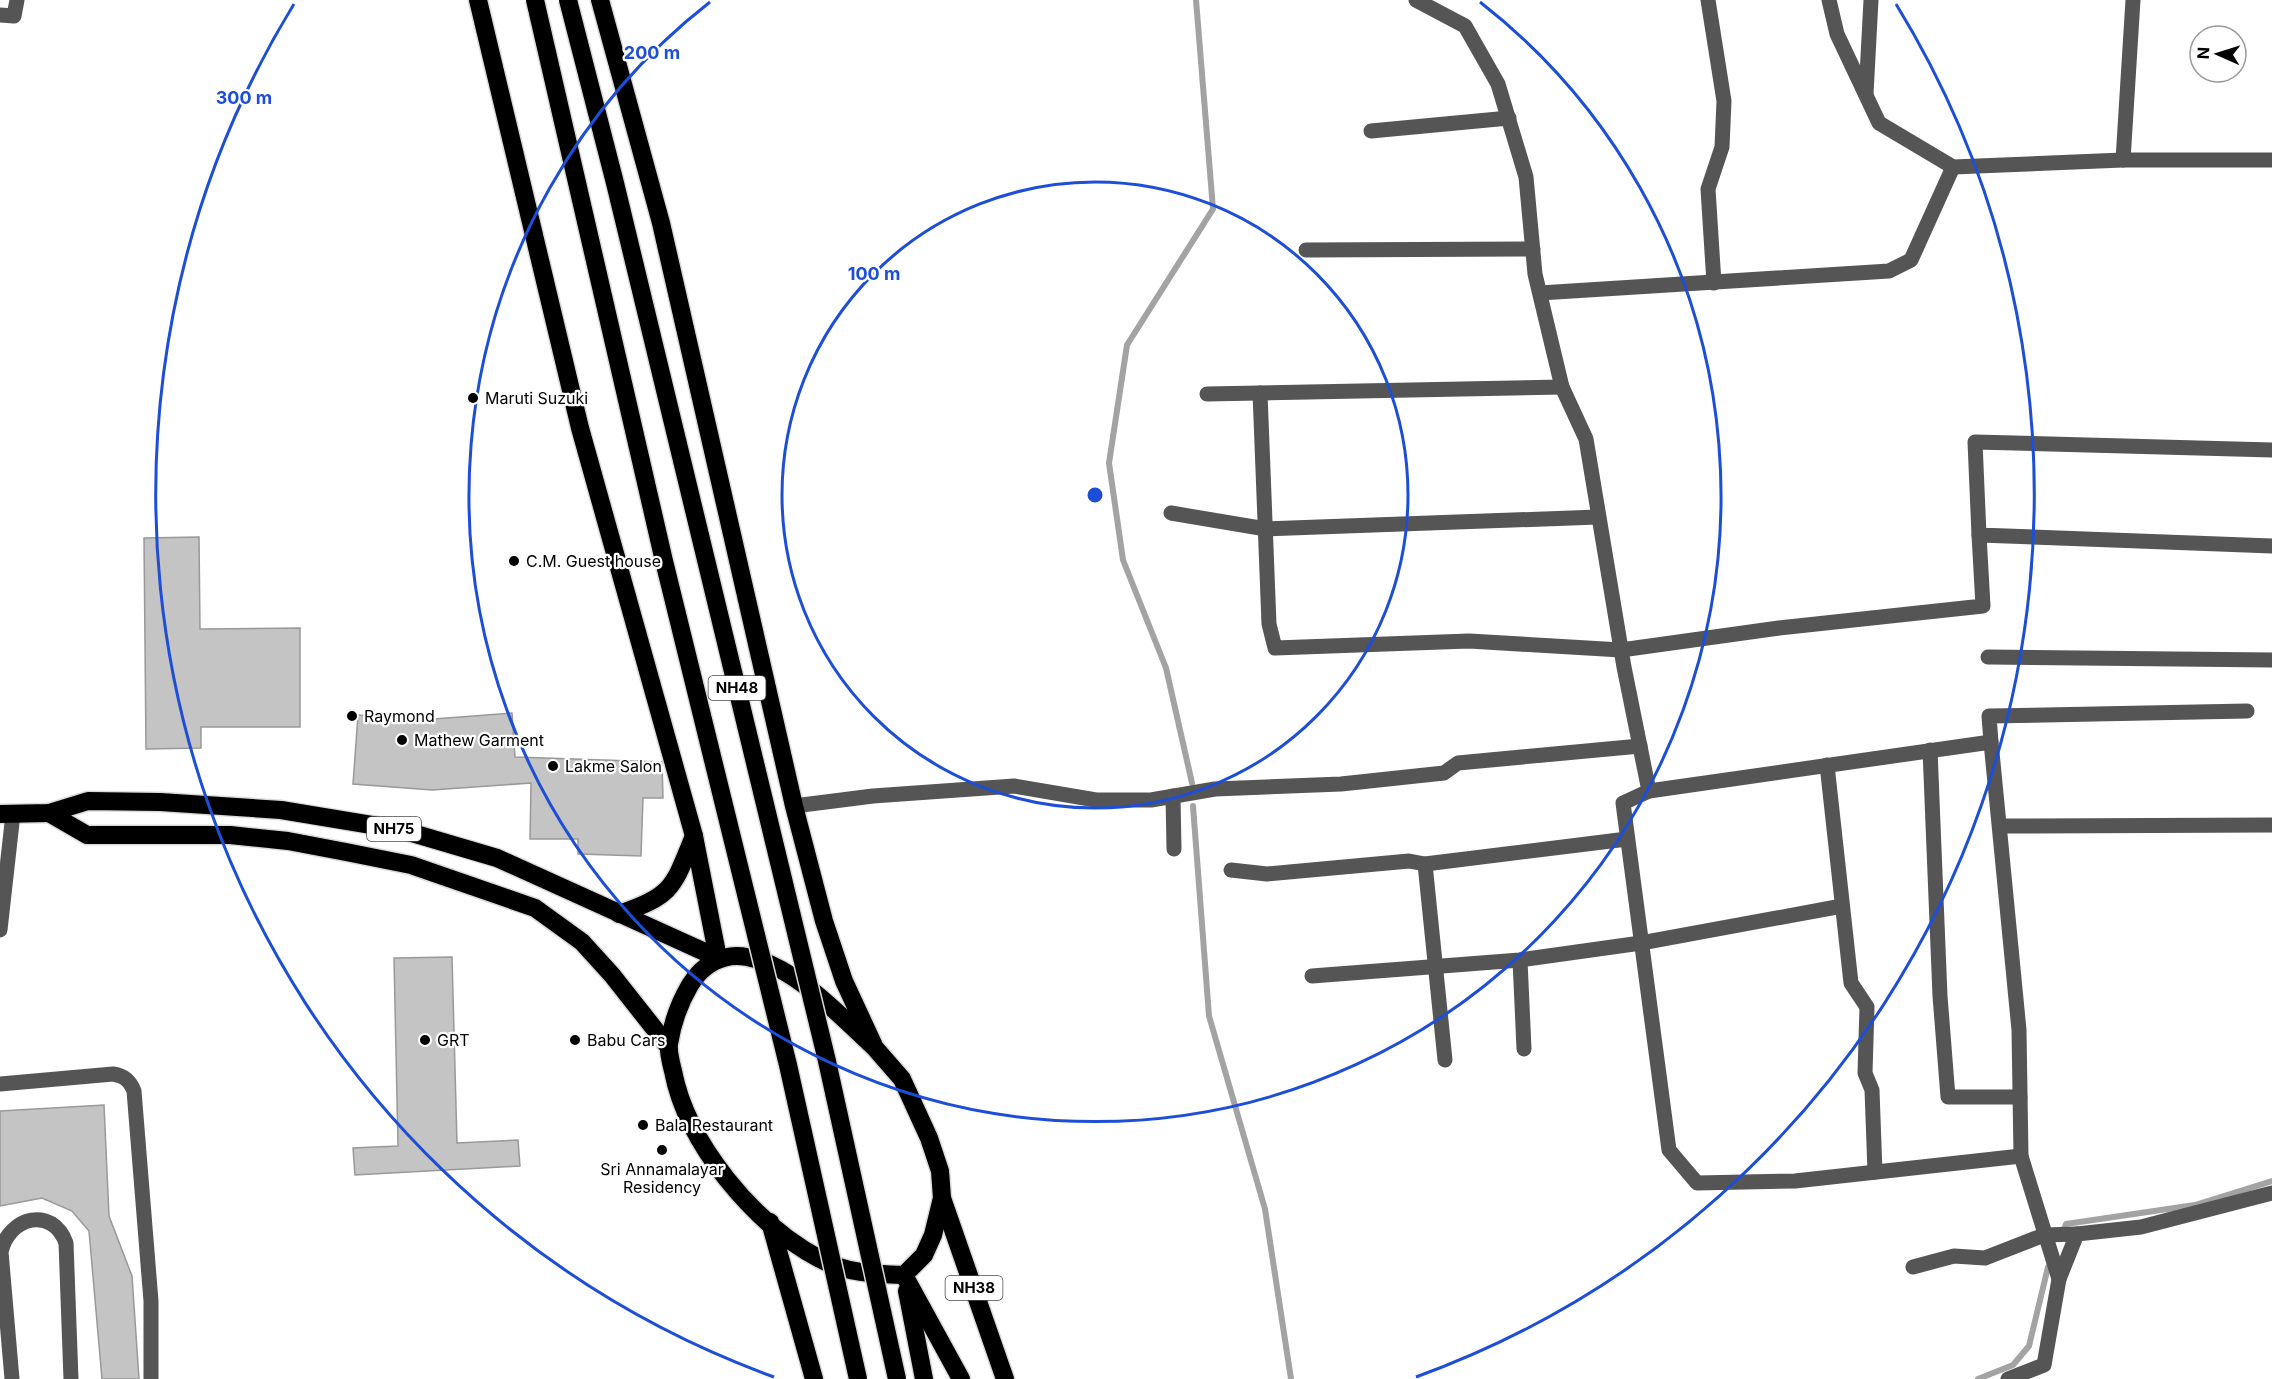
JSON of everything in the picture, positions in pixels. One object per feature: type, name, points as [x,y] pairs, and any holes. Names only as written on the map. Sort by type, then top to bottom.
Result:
[{"type":"highway","points":[[478,0],[580,428],[694,836],[718,958],[696,975],[681,1000],[668,1046],[676,1088],[692,1129],[719,1168],[790,1241],[821,1260],[863,1273],[904,1275],[924,1379]]},
{"type":"highway","name":"NH48","points":[[535,0],[664,561],[788,1065],[858,1379]]},
{"type":"highway","name":"NH48","points":[[568,0],[615,183],[827,1061],[897,1379]]},
{"type":"highway","points":[[600,0],[660,223],[794,806],[827,931],[844,981],[875,1048]]},
{"type":"highway","name":"NH75","points":[[7,814],[49,813],[88,801],[160,802],[280,810],[402,830],[497,858],[718,958]]},
{"type":"highway","name":"NH75","points":[[49,813],[87,835],[230,835],[288,841],[346,852],[411,865],[535,908],[582,942],[612,975],[668,1046]]},
{"type":"highway","points":[[620,914],[652,903],[666,891],[676,879],[694,836]]},
{"type":"highway","name":"NH38","points":[[718,958],[746,957],[778,968],[827,1003],[875,1048],[902,1079],[929,1138],[940,1172],[942,1198],[1005,1379]]},
{"type":"highway","name":"NH38","points":[[942,1198],[933,1235],[924,1255],[904,1275],[961,1379]]},
{"type":"highway","points":[[770,1222],[814,1379]]},
{"type":"street","points":[[0,15],[14,16],[16,0]]},
{"type":"street","points":[[1416,0],[1465,26],[1498,84],[1509,118],[1526,177],[1540,293],[1562,387],[1586,439],[1621,650],[1649,791]]},
{"type":"street","points":[[1708,0],[1724,101],[1722,147],[1708,189],[1714,282]]},
{"type":"street","points":[[1829,0],[1837,34],[1879,123],[1953,167],[2123,160],[2272,160]]},
{"type":"street","points":[[1866,97],[1871,0]]},
{"type":"street","points":[[2123,160],[2133,0]]},
{"type":"street","points":[[1371,131],[1509,118]]},
{"type":"street","points":[[1540,293],[1889,271],[1911,260],[1953,167]]},
{"type":"street","points":[[1306,250],[1533,249]]},
{"type":"street","points":[[1207,394],[1562,387]]},
{"type":"street","points":[[1260,393],[1269,624],[1275,648],[1469,641],[1621,650],[1779,628],[1983,606],[1975,442],[2272,450]]},
{"type":"street","points":[[1171,513],[1266,529],[1598,517]]},
{"type":"street","points":[[1979,535],[2272,546]]},
{"type":"street","points":[[1988,657],[2272,660]]},
{"type":"street","points":[[2059,1279],[2021,1156],[2019,1030],[1989,716],[2247,711]]},
{"type":"street","points":[[1992,742],[1649,791],[1623,803],[1670,1150],[1696,1183],[1796,1181],[2021,1156]]},
{"type":"street","points":[[794,806],[873,796],[1014,786],[1096,800],[1151,800],[1215,789],[1341,784],[1444,773],[1458,763],[1640,746]]},
{"type":"street","points":[[1930,750],[1940,996],[1948,1097],[2020,1097]]},
{"type":"street","points":[[1827,765],[1851,983],[1867,1007],[1865,1073],[1872,1090],[1875,1172]]},
{"type":"street","points":[[1173,796],[1174,849]]},
{"type":"street","points":[[0,930],[7,814]]},
{"type":"street","points":[[2001,826],[2272,825]]},
{"type":"street","points":[[1231,870],[1267,874],[1409,861],[1425,864],[1628,840]]},
{"type":"street","points":[[1425,864],[1445,1060]]},
{"type":"street","points":[[1312,976],[1520,960],[1641,943],[1842,906]]},
{"type":"street","points":[[1520,960],[1524,1049]]},
{"type":"street","points":[[0,1084],[113,1074],[122,1076],[130,1082],[134,1092],[152,1301],[152,1379]]},
{"type":"street","points":[[1913,1267],[1954,1256],[1984,1258],[2044,1235],[2141,1227],[2272,1193]]},
{"type":"street","points":[[12,1379],[2,1252],[4,1239],[11,1230],[33,1220],[54,1224],[62,1231],[66,1243],[71,1379]]},
{"type":"street","points":[[2008,1379],[2045,1372],[2059,1279],[2077,1234]]},
{"type":"building","points":[[199,537],[200,629],[300,628],[300,727],[201,727],[201,748],[146,749],[144,538]]},
{"type":"building","points":[[512,713],[515,757],[662,762],[663,798],[643,798],[641,856],[578,854],[578,839],[530,839],[531,783],[432,790],[353,784],[358,715],[420,720]]},
{"type":"building","name":"GRT","points":[[452,957],[457,1143],[518,1140],[520,1166],[355,1175],[353,1148],[398,1146],[394,958]]},
{"type":"building","points":[[104,1105],[109,1216],[132,1276],[139,1379],[102,1379],[89,1231],[72,1211],[42,1198],[0,1206],[0,1111]]},
{"type":"waterway","points":[[1192,783],[1166,668],[1123,560],[1109,463],[1127,345],[1213,209],[1196,0]]},
{"type":"waterway","points":[[1193,806],[1209,1016],[1265,1209],[1291,1379]]},
{"type":"waterway","points":[[2062,1234],[2066,1224],[2195,1205],[2272,1181]]},
{"type":"waterway","points":[[1978,1379],[2013,1365],[2029,1346],[2048,1267]]},
{"type":"place","name":"Maruti Suzuki","points":[[473,398]]},
{"type":"place","name":"C.M. Guest house","points":[[514,561]]},
{"type":"place","name":"Raymond","points":[[352,716]]},
{"type":"place","name":"Mathew Garment","points":[[402,740]]},
{"type":"place","name":"Lakme Salon","points":[[553,766]]},
{"type":"place","name":"GRT","points":[[425,1040]]},
{"type":"place","name":"Babu Cars","points":[[575,1040]]},
{"type":"place","name":"Bala Restaurant","points":[[643,1125]]},
{"type":"place","name":"Sri Annamalayar Residency","points":[[662,1150]]}]
